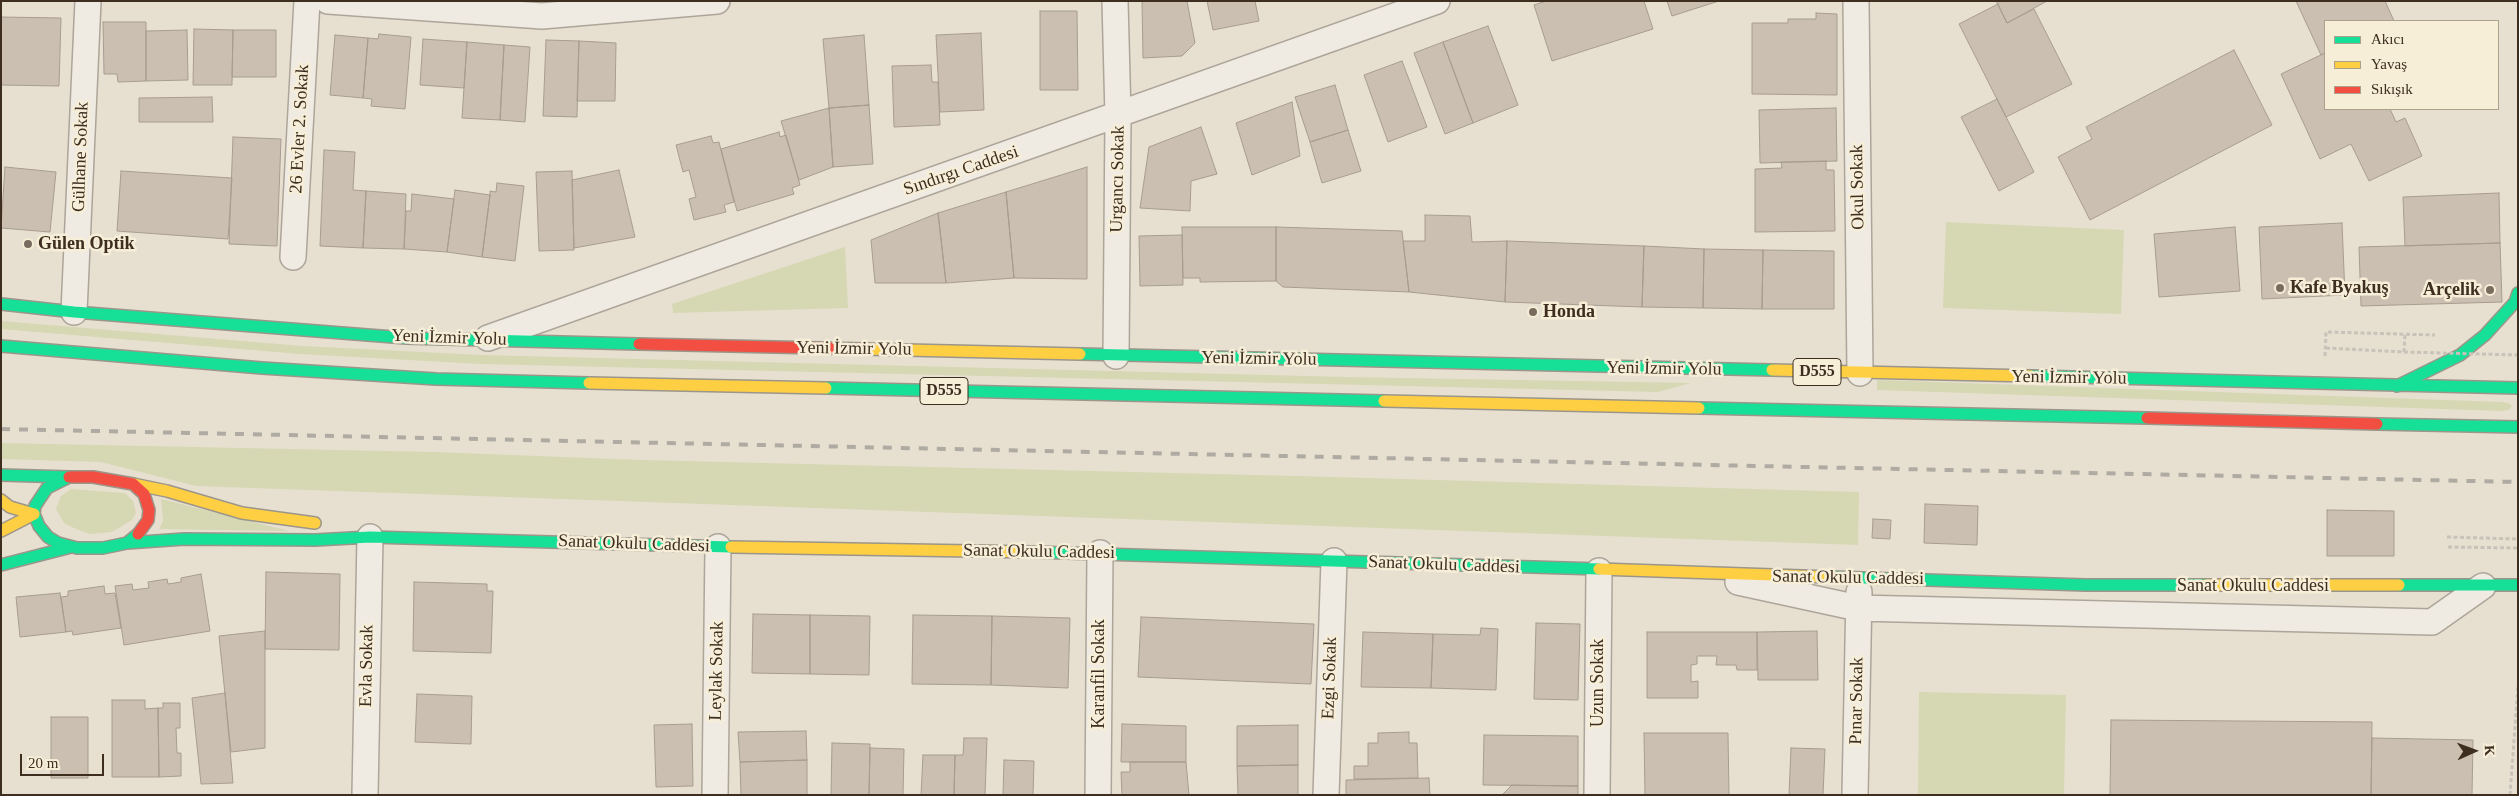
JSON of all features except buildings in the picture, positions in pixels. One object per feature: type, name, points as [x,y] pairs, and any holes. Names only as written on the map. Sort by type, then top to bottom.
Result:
[{"type":"main road","points":[[2397,386],[2460,355],[2485,335],[2515,302],[2518,293]]},
{"type":"main road","name":"Yeni İzmir Yolu","points":[[1,304],[74,312],[406,338],[1116,356],[1859,378],[2518,388]]},
{"type":"main road","name":"D555","points":[[1,346],[262,368],[436,379],[1859,407],[2518,427]]},
{"type":"main road","points":[[1,475],[103,478],[167,491],[250,514],[324,524]]},
{"type":"main road","points":[[69,477],[47,488],[38,498],[34,514],[39,526],[48,537],[58,543],[71,547],[103,548],[127,543],[142,531],[148,520],[149,510],[144,494],[134,484]]},
{"type":"main road","points":[[1,501],[10,507],[34,514]]},
{"type":"main road","points":[[1,501],[6,516],[1,530]]},
{"type":"main road","points":[[1,530],[34,514]]},
{"type":"main road","points":[[343,526],[370,537]]},
{"type":"main road","name":"Sanat Okulu Caddesi","points":[[127,543],[184,539],[315,540],[370,537],[718,547],[1100,553],[1599,571],[2086,585],[2518,585]]},
{"type":"main road","points":[[1,565],[71,547]]},
{"type":"street","name":"Gülhane Sokak","points":[[74,312],[88,1]]},
{"type":"street","name":"26 Evler 2. Sokak","points":[[293,258],[307,1]]},
{"type":"street","points":[[328,1],[543,9],[717,1]]},
{"type":"street","name":"Urgancı Sokak","points":[[1116,1],[1118,116],[1116,356]]},
{"type":"street","name":"Sındırgı Caddesi","points":[[483,340],[1118,116],[1437,1]]},
{"type":"street","name":"Okul Sokak","points":[[1856,1],[1859,378]]},
{"type":"street","name":"Evla Sokak","points":[[365,795],[370,537]]},
{"type":"street","name":"Leylak Sokak","points":[[715,795],[718,547]]},
{"type":"street","name":"Karanfil Sokak","points":[[1098,795],[1100,553]]},
{"type":"street","name":"Ezgi Sokak","points":[[1326,795],[1334,561]]},
{"type":"street","name":"Uzun Sokak","points":[[1598,795],[1599,571]]},
{"type":"street","points":[[1704,574],[1858,608],[2432,622],[2483,586]]},
{"type":"street","name":"Pınar Sokak","points":[[1855,795],[1859,578]]},
{"type":"path","points":[[2440,335],[2326,332],[2326,348],[2518,355]]},
{"type":"path","points":[[2404,352],[2405,335]]},
{"type":"path","points":[[2447,537],[2518,539]]},
{"type":"path","points":[[2448,547],[2518,548]]},
{"type":"path","points":[[2510,795],[2518,686]]},
{"type":"green space","points":[[1946,222],[2124,230],[2121,314],[1943,308]]},
{"type":"green space","points":[[845,247],[848,308],[673,313],[672,304]]},
{"type":"green space","points":[[1,321],[303,346],[481,355],[1347,377],[1691,383],[1658,392],[481,364],[300,354],[1,329]]},
{"type":"green space","points":[[1877,380],[2502,402],[2512,406],[2509,410],[2501,411],[1877,390]]},
{"type":"green space","points":[[1,443],[435,452],[642,460],[1859,492],[1858,545],[196,486],[101,462],[1,459]]},
{"type":"green space","points":[[71,489],[125,493],[133,501],[136,513],[132,520],[112,532],[90,534],[76,529],[64,523],[56,509],[61,496]]},
{"type":"green space","points":[[161,499],[289,531],[159,529],[163,521]]},
{"type":"green space","points":[[1919,692],[2066,695],[2064,795],[1918,794]]},
{"type":"railway","points":[[1,429],[2518,482]]},
{"type":"traffic: fast","points":[[2397,386],[2460,355],[2485,335],[2515,302],[2518,293]]},
{"type":"traffic: fast","points":[[1,304],[74,312],[406,338],[639,344]]},
{"type":"traffic: fast","points":[[1,346],[262,368],[436,379],[589,383]]},
{"type":"traffic: fast","points":[[1080,354],[1772,370]]},
{"type":"traffic: fast","points":[[2031,376],[2518,388]]},
{"type":"traffic: fast","points":[[826,388],[1384,401]]},
{"type":"traffic: fast","points":[[1699,408],[2147,418]]},
{"type":"traffic: fast","points":[[2377,424],[2518,427]]},
{"type":"traffic: fast","points":[[1,475],[69,477]]},
{"type":"traffic: fast","points":[[69,477],[47,488],[35,506],[34,514],[39,526],[48,537],[58,543],[77,548],[103,548],[127,543],[138,534]]},
{"type":"traffic: fast","points":[[127,543],[184,539],[315,540],[370,537],[731,547]]},
{"type":"traffic: fast","points":[[1,565],[71,547]]},
{"type":"traffic: fast","points":[[1033,552],[1599,569]]},
{"type":"traffic: fast","points":[[1831,577],[2086,585],[2205,585]]},
{"type":"traffic: fast","points":[[2399,585],[2518,585]]},
{"type":"traffic: slow","points":[[864,349],[1080,354]]},
{"type":"traffic: slow","points":[[1772,370],[2031,376]]},
{"type":"traffic: slow","points":[[589,383],[826,388]]},
{"type":"traffic: slow","points":[[1384,401],[1699,408]]},
{"type":"traffic: slow","points":[[133,484],[167,491],[242,513],[315,523]]},
{"type":"traffic: slow","points":[[1,500],[10,507],[34,514]]},
{"type":"traffic: slow","points":[[1,531],[34,514]]},
{"type":"traffic: slow","points":[[731,547],[1033,552]]},
{"type":"traffic: slow","points":[[1599,569],[1831,577]]},
{"type":"traffic: slow","points":[[2205,585],[2399,585]]},
{"type":"traffic: jam","points":[[639,344],[864,349]]},
{"type":"traffic: jam","points":[[2147,418],[2377,424]]},
{"type":"traffic: jam","points":[[69,477],[93,477],[133,484],[144,494],[149,510],[148,520],[138,534]]},
{"type":"place","name":"Gülen Optik","points":[[28,244]]},
{"type":"place","name":"Kafe Byakuş","points":[[2280,288]]},
{"type":"place","name":"Arçelik","points":[[2490,290]]},
{"type":"place","name":"Honda","points":[[1533,312]]}]
